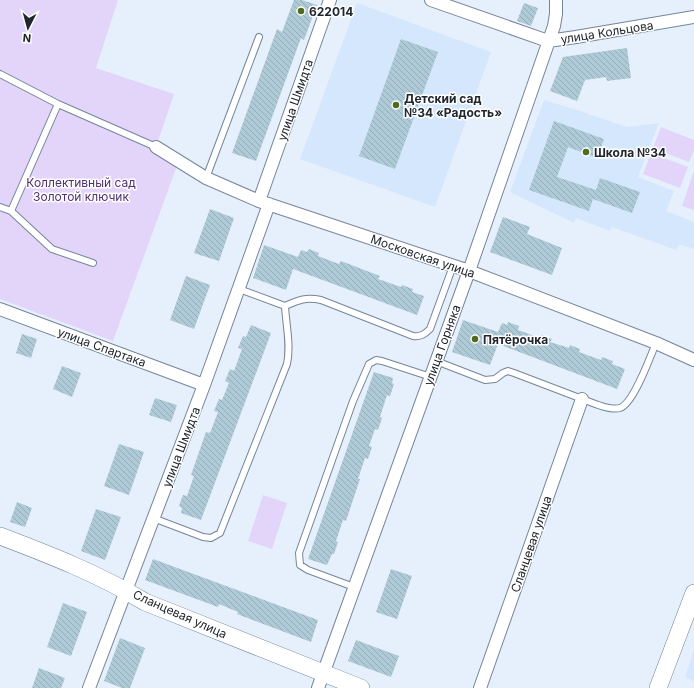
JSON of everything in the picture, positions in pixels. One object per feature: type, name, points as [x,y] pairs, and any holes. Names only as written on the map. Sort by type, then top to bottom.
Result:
[{"type":"main road","name":"Сланцевая улица","points":[[0,536],[60,559],[126,590],[146,602],[321,680],[361,688]]},
{"type":"main road","points":[[658,688],[694,592]]},
{"type":"street","name":"улица Шмидта","points":[[89,688],[239,289],[264,203],[330,0]]},
{"type":"street","name":"улица Кольцова","points":[[431,0],[548,41],[576,38],[694,18]]},
{"type":"street","name":"улица Горняка","points":[[321,680],[469,271],[554,26],[556,0]]},
{"type":"street","name":"Московская улица","points":[[156,147],[206,178],[264,203],[469,271],[656,343],[694,360]]},
{"type":"street","name":"улица Спартака","points":[[0,309],[204,385]]},
{"type":"street","name":"Сланцевая улица","points":[[480,688],[582,399]]},
{"type":"lane","points":[[206,178],[259,37]]},
{"type":"lane","points":[[0,74],[58,104],[156,147]]},
{"type":"lane","points":[[11,212],[58,104]]},
{"type":"lane","points":[[0,207],[11,212],[52,249],[93,263]]},
{"type":"lane","points":[[239,289],[284,306],[302,299],[310,298],[321,300],[419,337],[427,333],[430,328],[454,266]]},
{"type":"lane","points":[[153,518],[204,537],[211,538],[220,533],[287,364],[289,356],[284,306]]},
{"type":"lane","points":[[436,361],[485,380],[495,379],[508,371],[598,406],[619,408],[626,404],[633,394],[656,343]]},
{"type":"lane","points":[[354,587],[308,570],[300,565],[299,559],[299,553],[353,401],[366,367],[372,362],[382,361],[430,377]]},
{"type":"shaded area","name":"Детский сад №34 «Радость»","points":[[357,3],[491,52],[435,207],[300,159]]},
{"type":"shaded area","name":"Школа №34","points":[[544,100],[627,127],[659,123],[638,177],[674,191],[666,211],[694,222],[693,249],[679,244],[676,250],[612,227],[610,231],[576,218],[574,223],[510,192]]},
{"type":"shaded area","points":[[694,650],[694,681],[685,677]]},
{"type":"green space","name":"Коллективный сад Золотой ключик","points":[[0,0],[118,0],[96,68],[174,94],[154,153],[178,163],[113,341],[0,299]]},
{"type":"green space","points":[[661,127],[694,140],[694,150],[689,162],[653,148]]},
{"type":"green space","points":[[651,153],[688,167],[680,188],[643,174]]},
{"type":"green space","points":[[694,171],[694,210],[682,206]]},
{"type":"green space","points":[[263,495],[287,503],[272,549],[248,541]]},
{"type":"building","points":[[294,0],[302,0],[317,5],[304,40],[301,38],[256,161],[232,153],[277,29],[282,32]]},
{"type":"building","points":[[524,3],[538,8],[531,26],[517,21]]},
{"type":"building","points":[[401,39],[438,52],[395,169],[359,156]]},
{"type":"building","points":[[627,48],[631,78],[607,81],[606,77],[585,80],[577,101],[550,91],[563,57]]},
{"type":"building","points":[[554,121],[604,139],[597,158],[568,147],[557,177],[596,190],[600,178],[640,192],[632,213],[593,199],[589,211],[529,190]]},
{"type":"building","points":[[210,209],[234,218],[219,261],[194,253]]},
{"type":"building","points":[[503,217],[530,227],[527,234],[562,248],[552,275],[490,252]]},
{"type":"building","points":[[264,245],[298,257],[301,250],[307,252],[309,249],[319,253],[318,256],[339,264],[341,261],[380,276],[378,279],[401,287],[402,285],[413,289],[412,292],[424,296],[417,315],[293,269],[286,290],[253,278]]},
{"type":"building","points":[[186,276],[210,285],[194,329],[170,320]]},
{"type":"building","points":[[463,320],[498,332],[502,323],[507,325],[508,322],[519,326],[518,330],[540,338],[541,335],[552,339],[550,342],[569,348],[570,345],[580,349],[579,352],[601,360],[602,357],[613,361],[612,364],[625,369],[617,389],[498,344],[490,365],[452,352]]},
{"type":"building","points":[[251,325],[271,333],[201,520],[181,513],[182,508],[179,506],[183,495],[187,496],[194,476],[191,475],[206,432],[210,433],[218,412],[214,411],[219,399],[222,400],[229,383],[225,381],[230,369],[234,371],[242,349],[238,348],[243,336],[246,337]]},
{"type":"building","points":[[22,334],[37,339],[31,358],[16,353]]},
{"type":"building","points":[[62,366],[81,373],[72,397],[53,389]]},
{"type":"building","points":[[374,372],[393,378],[392,383],[394,384],[390,396],[387,395],[380,417],[382,418],[378,430],[375,429],[369,446],[372,447],[368,459],[365,458],[358,479],[360,479],[346,521],[343,520],[336,541],[338,542],[334,554],[332,554],[327,565],[308,559]]},
{"type":"building","points":[[155,398],[177,405],[171,422],[149,415]]},
{"type":"building","points":[[119,444],[144,452],[129,495],[104,486]]},
{"type":"building","points":[[17,502],[32,508],[25,527],[10,522]]},
{"type":"building","points":[[96,509],[121,517],[105,560],[81,551]]},
{"type":"building","points":[[153,559],[318,620],[311,642],[237,614],[238,612],[219,604],[218,607],[145,580]]},
{"type":"building","points":[[391,569],[412,576],[397,619],[376,612]]},
{"type":"building","points":[[63,603],[87,612],[71,656],[47,647]]},
{"type":"building","points":[[120,638],[145,648],[130,688],[122,688],[104,681]]},
{"type":"building","points":[[356,640],[399,656],[391,677],[348,661]]},
{"type":"building","points":[[39,668],[65,678],[61,688],[32,688]]},
{"type":"place","name":"622014","points":[[301,11]]},
{"type":"place","name":"Детский сад №34 «Радость»","points":[[396,105]]},
{"type":"place","name":"Школа №34","points":[[586,152]]},
{"type":"place","name":"Пятёрочка","points":[[475,339]]}]
